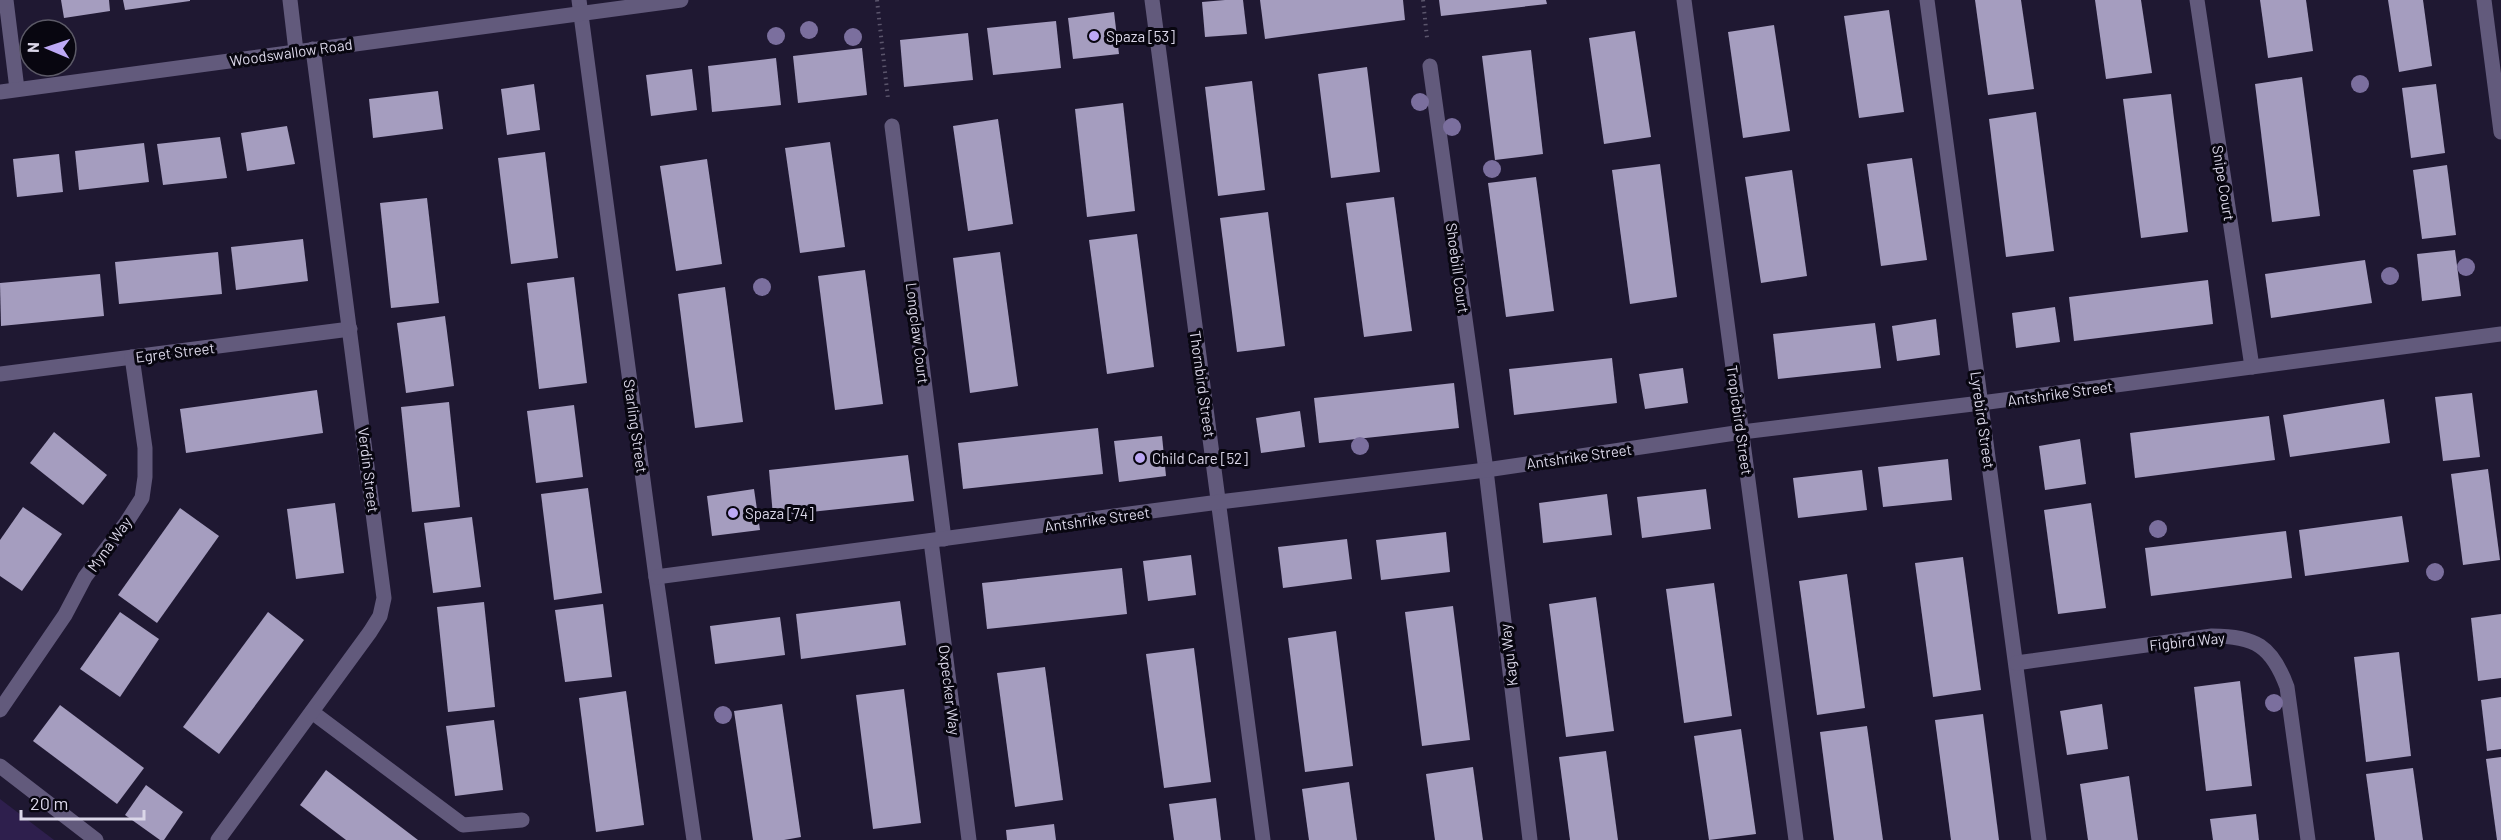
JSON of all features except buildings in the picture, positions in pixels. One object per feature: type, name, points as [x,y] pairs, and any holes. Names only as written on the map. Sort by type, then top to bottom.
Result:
[{"type":"street","points":[[6,0],[17,89]]},
{"type":"street","points":[[290,0],[296,51]]},
{"type":"street","name":"Woodswallow Road","points":[[0,92],[313,49],[580,6],[681,0]]},
{"type":"street","name":"Thornbird Street","points":[[1152,0],[1263,840]]},
{"type":"street","name":"Tropicbird Street","points":[[1684,0],[1796,840]]},
{"type":"street","name":"Lyrebird Street","points":[[1927,0],[2039,840]]},
{"type":"street","name":"Snipe Court","points":[[2197,0],[2252,367]]},
{"type":"street","points":[[2484,0],[2501,132]]},
{"type":"street","name":"Starling Street","points":[[580,6],[656,577],[694,840]]},
{"type":"street","name":"Verdin Street","points":[[218,840],[370,632],[380,616],[384,598],[313,49]]},
{"type":"street","name":"Shoebill Court","points":[[1430,66],[1486,470]]},
{"type":"street","name":"Longclaw Court","points":[[892,126],[937,540]]},
{"type":"street","name":"Egret Street","points":[[0,374],[350,329]]},
{"type":"street","name":"Antshrike Street","points":[[656,577],[1219,502],[1486,470],[1742,432],[1981,404],[2501,334]]},
{"type":"street","name":"Myna Way","points":[[0,710],[65,615],[85,577],[142,498],[145,448],[132,357]]},
{"type":"street","name":"Kagu Way","points":[[1486,470],[1530,840]]},
{"type":"street","name":"Oxpecker Way","points":[[937,540],[969,840]]},
{"type":"street","name":"Figbird Way","points":[[2016,663],[2212,636],[2235,636],[2251,641],[2269,652],[2280,666],[2287,687],[2308,840]]},
{"type":"street","points":[[312,712],[463,825],[522,820]]},
{"type":"street","points":[[0,766],[96,840]]},
{"type":"path","points":[[877,0],[892,126]]},
{"type":"path","points":[[1423,0],[1430,66]]},
{"type":"shaded area","points":[[0,799],[54,840],[0,840]]},
{"type":"place","name":"Spaza [53]","points":[[1094,36]]},
{"type":"place","name":"Child Care [52]","points":[[1140,458]]},
{"type":"place","name":"Spaza [74]","points":[[733,513]]}]
